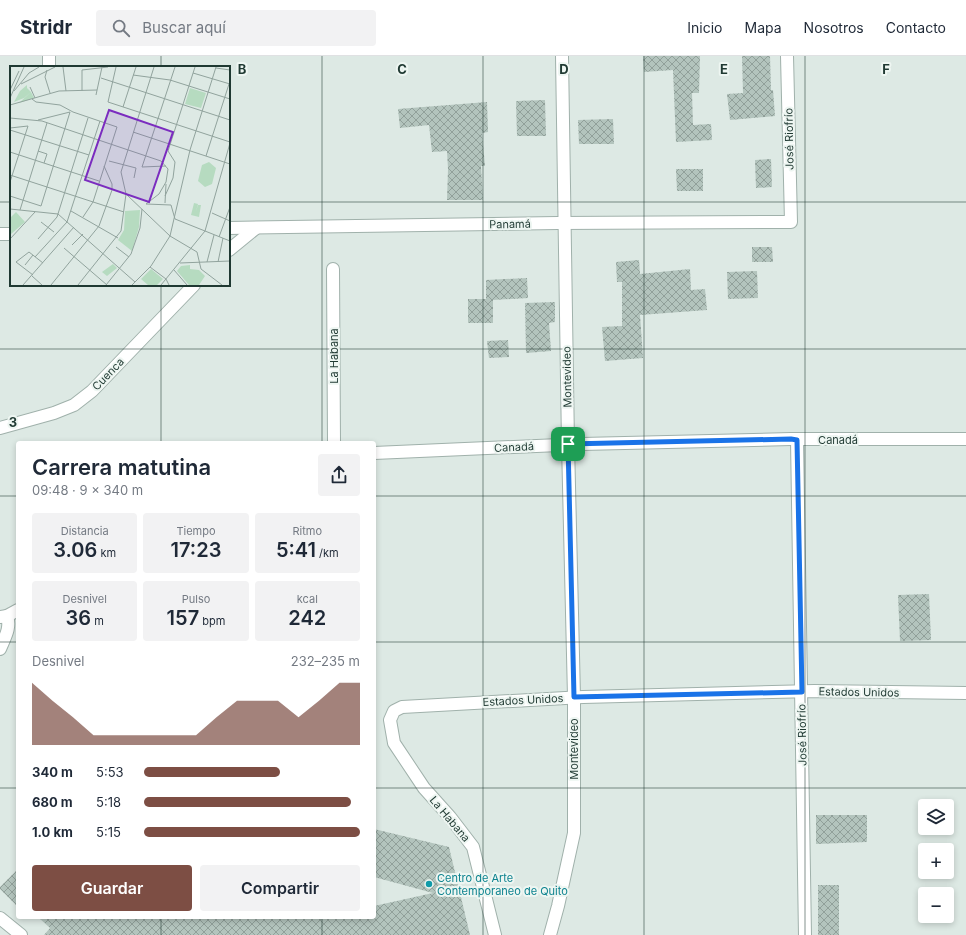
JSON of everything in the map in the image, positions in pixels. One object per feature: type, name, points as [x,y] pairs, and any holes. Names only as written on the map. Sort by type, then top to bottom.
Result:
[{"type":"street","name":"Montevideo","points":[[550,935],[574,833],[574,697],[568,444],[562,56]]},
{"type":"street","name":"José Riofrío","points":[[787,56],[791,222]]},
{"type":"street","name":"Panamá","points":[[230,228],[565,223],[791,222]]},
{"type":"street","points":[[230,249],[256,228]]},
{"type":"street","name":"La Habana","points":[[333,269],[334,441]]},
{"type":"street","name":"Cuenca","points":[[0,428],[54,413],[74,405],[92,391],[193,286]]},
{"type":"street","name":"Canadá","points":[[376,453],[568,444],[966,439]]},
{"type":"street","name":"José Riofrío","points":[[797,440],[805,935]]},
{"type":"street","points":[[0,649],[8,631],[8,614]]},
{"type":"street","name":"Estados Unidos","points":[[394,711],[402,707],[574,697],[802,692],[966,693]]},
{"type":"street","name":"La Habana","points":[[394,711],[390,720],[394,743],[424,788],[450,817],[473,847],[495,935]]},
{"type":"street","points":[[0,918],[21,935]]},
{"type":"building","points":[[643,56],[700,56],[699,93],[692,93],[693,125],[711,124],[712,140],[676,142],[673,70],[644,72]]},
{"type":"building","points":[[742,56],[770,56],[771,90],[773,90],[775,116],[730,120],[727,94],[743,93]]},
{"type":"building","points":[[545,100],[546,136],[517,136],[516,101]]},
{"type":"building","points":[[487,102],[488,132],[482,133],[485,166],[481,166],[483,200],[447,200],[447,151],[432,152],[429,125],[400,128],[398,109]]},
{"type":"building","points":[[613,119],[614,144],[579,144],[578,120]]},
{"type":"building","points":[[771,159],[772,187],[756,188],[755,160]]},
{"type":"building","points":[[676,169],[703,169],[703,191],[677,191]]},
{"type":"building","points":[[752,247],[772,247],[773,262],[752,262]]},
{"type":"building","points":[[639,260],[640,274],[690,269],[691,290],[705,289],[707,310],[640,315],[643,358],[605,361],[602,327],[622,326],[622,282],[617,282],[616,262]]},
{"type":"building","points":[[757,271],[758,298],[728,299],[727,272]]},
{"type":"building","points":[[527,278],[528,298],[493,300],[493,323],[468,323],[468,299],[486,299],[486,280]]},
{"type":"building","points":[[555,302],[555,322],[549,323],[551,351],[526,353],[525,303]]},
{"type":"building","points":[[508,340],[509,357],[489,358],[487,341]]},
{"type":"building","points":[[929,594],[931,640],[900,641],[898,595]]},
{"type":"building","points":[[816,815],[867,815],[867,842],[816,844]]},
{"type":"building","name":"Centro de Arte Contemporaneo de Quito","points":[[376,829],[449,847],[470,935],[44,935],[50,928],[40,919],[376,919],[376,906],[433,893],[376,878]]},
{"type":"building","points":[[16,871],[16,905],[0,889],[0,887]]},
{"type":"building","points":[[818,885],[839,885],[839,935],[818,935]]},
{"type":"place","name":"Centro de Arte Contemporaneo de Quito","points":[[429,884]]},
{"type":"route","points":[[797,440],[802,692],[574,697],[568,444],[797,440]]}]
